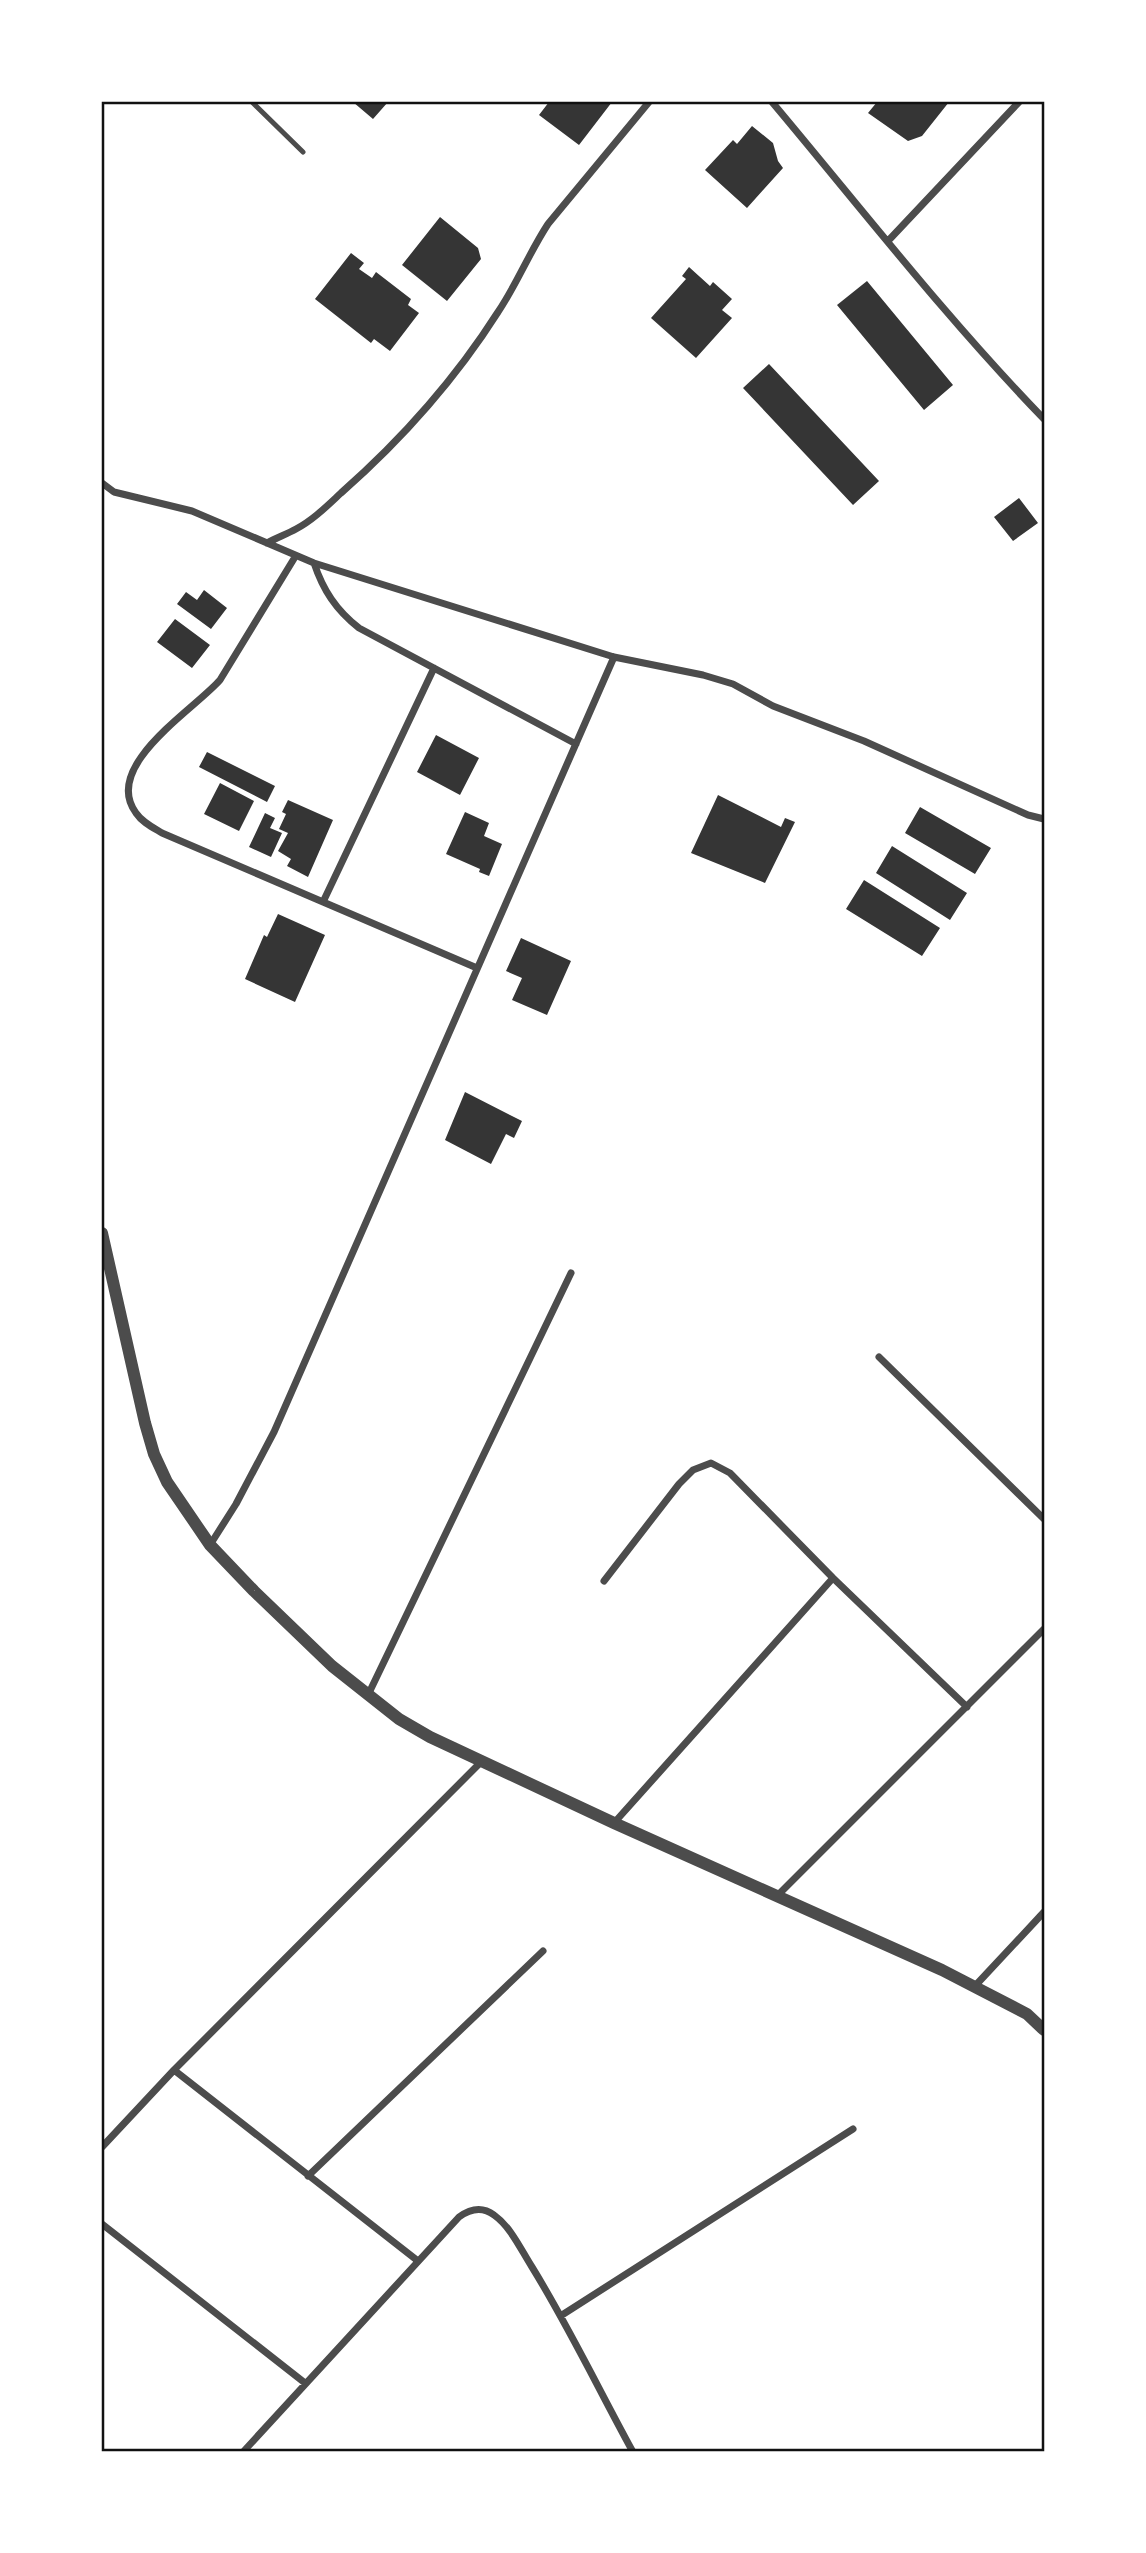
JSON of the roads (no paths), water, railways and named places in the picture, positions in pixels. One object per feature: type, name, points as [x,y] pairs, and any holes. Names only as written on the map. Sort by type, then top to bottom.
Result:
[{"type":"street","points":[[267,543],[296,529],[319,513],[360,476],[430,401],[474,348],[498,313],[517,283],[534,244],[548,224],[649,102]]},
{"type":"street","points":[[772,102],[1003,377],[1045,419]]},
{"type":"street","points":[[888,241],[1018,102]]},
{"type":"street","points":[[102,483],[114,492],[192,511],[314,563],[614,657],[703,675],[733,684],[773,706],[864,741],[1028,815],[1045,819]]},
{"type":"street","points":[[295,556],[220,680],[209,693],[157,737],[139,760],[130,781],[129,799],[144,822],[162,833],[477,968]]},
{"type":"street","points":[[314,563],[327,595],[359,628],[576,744]]},
{"type":"street","points":[[210,1545],[236,1504],[274,1432],[614,657]]},
{"type":"street","points":[[323,902],[433,668]]},
{"type":"street","points":[[102,1233],[154,1454],[167,1482],[210,1545],[332,1666],[399,1719],[430,1737],[975,1986],[1027,2014],[1045,2030]]},
{"type":"street","points":[[368,1696],[571,1273]]},
{"type":"street","points":[[879,1357],[1045,1519]]},
{"type":"street","points":[[604,1581],[679,1484],[694,1470],[711,1463],[730,1473],[833,1578],[967,1707]]},
{"type":"street","points":[[614,1823],[833,1578]]},
{"type":"street","points":[[777,1897],[1045,1629]]},
{"type":"street","points":[[102,2147],[174,2070],[482,1761]]},
{"type":"street","points":[[975,1986],[1045,1912]]},
{"type":"street","points":[[308,2176],[543,1951]]},
{"type":"street","points":[[174,2070],[418,2261]]},
{"type":"street","points":[[562,2315],[853,2129]]},
{"type":"street","points":[[243,2452],[459,2217],[472,2210],[485,2210],[494,2215],[508,2231],[562,2315],[633,2452]]},
{"type":"street","points":[[102,2224],[305,2383]]},
{"type":"lane","points":[[252,102],[303,152]]}]
